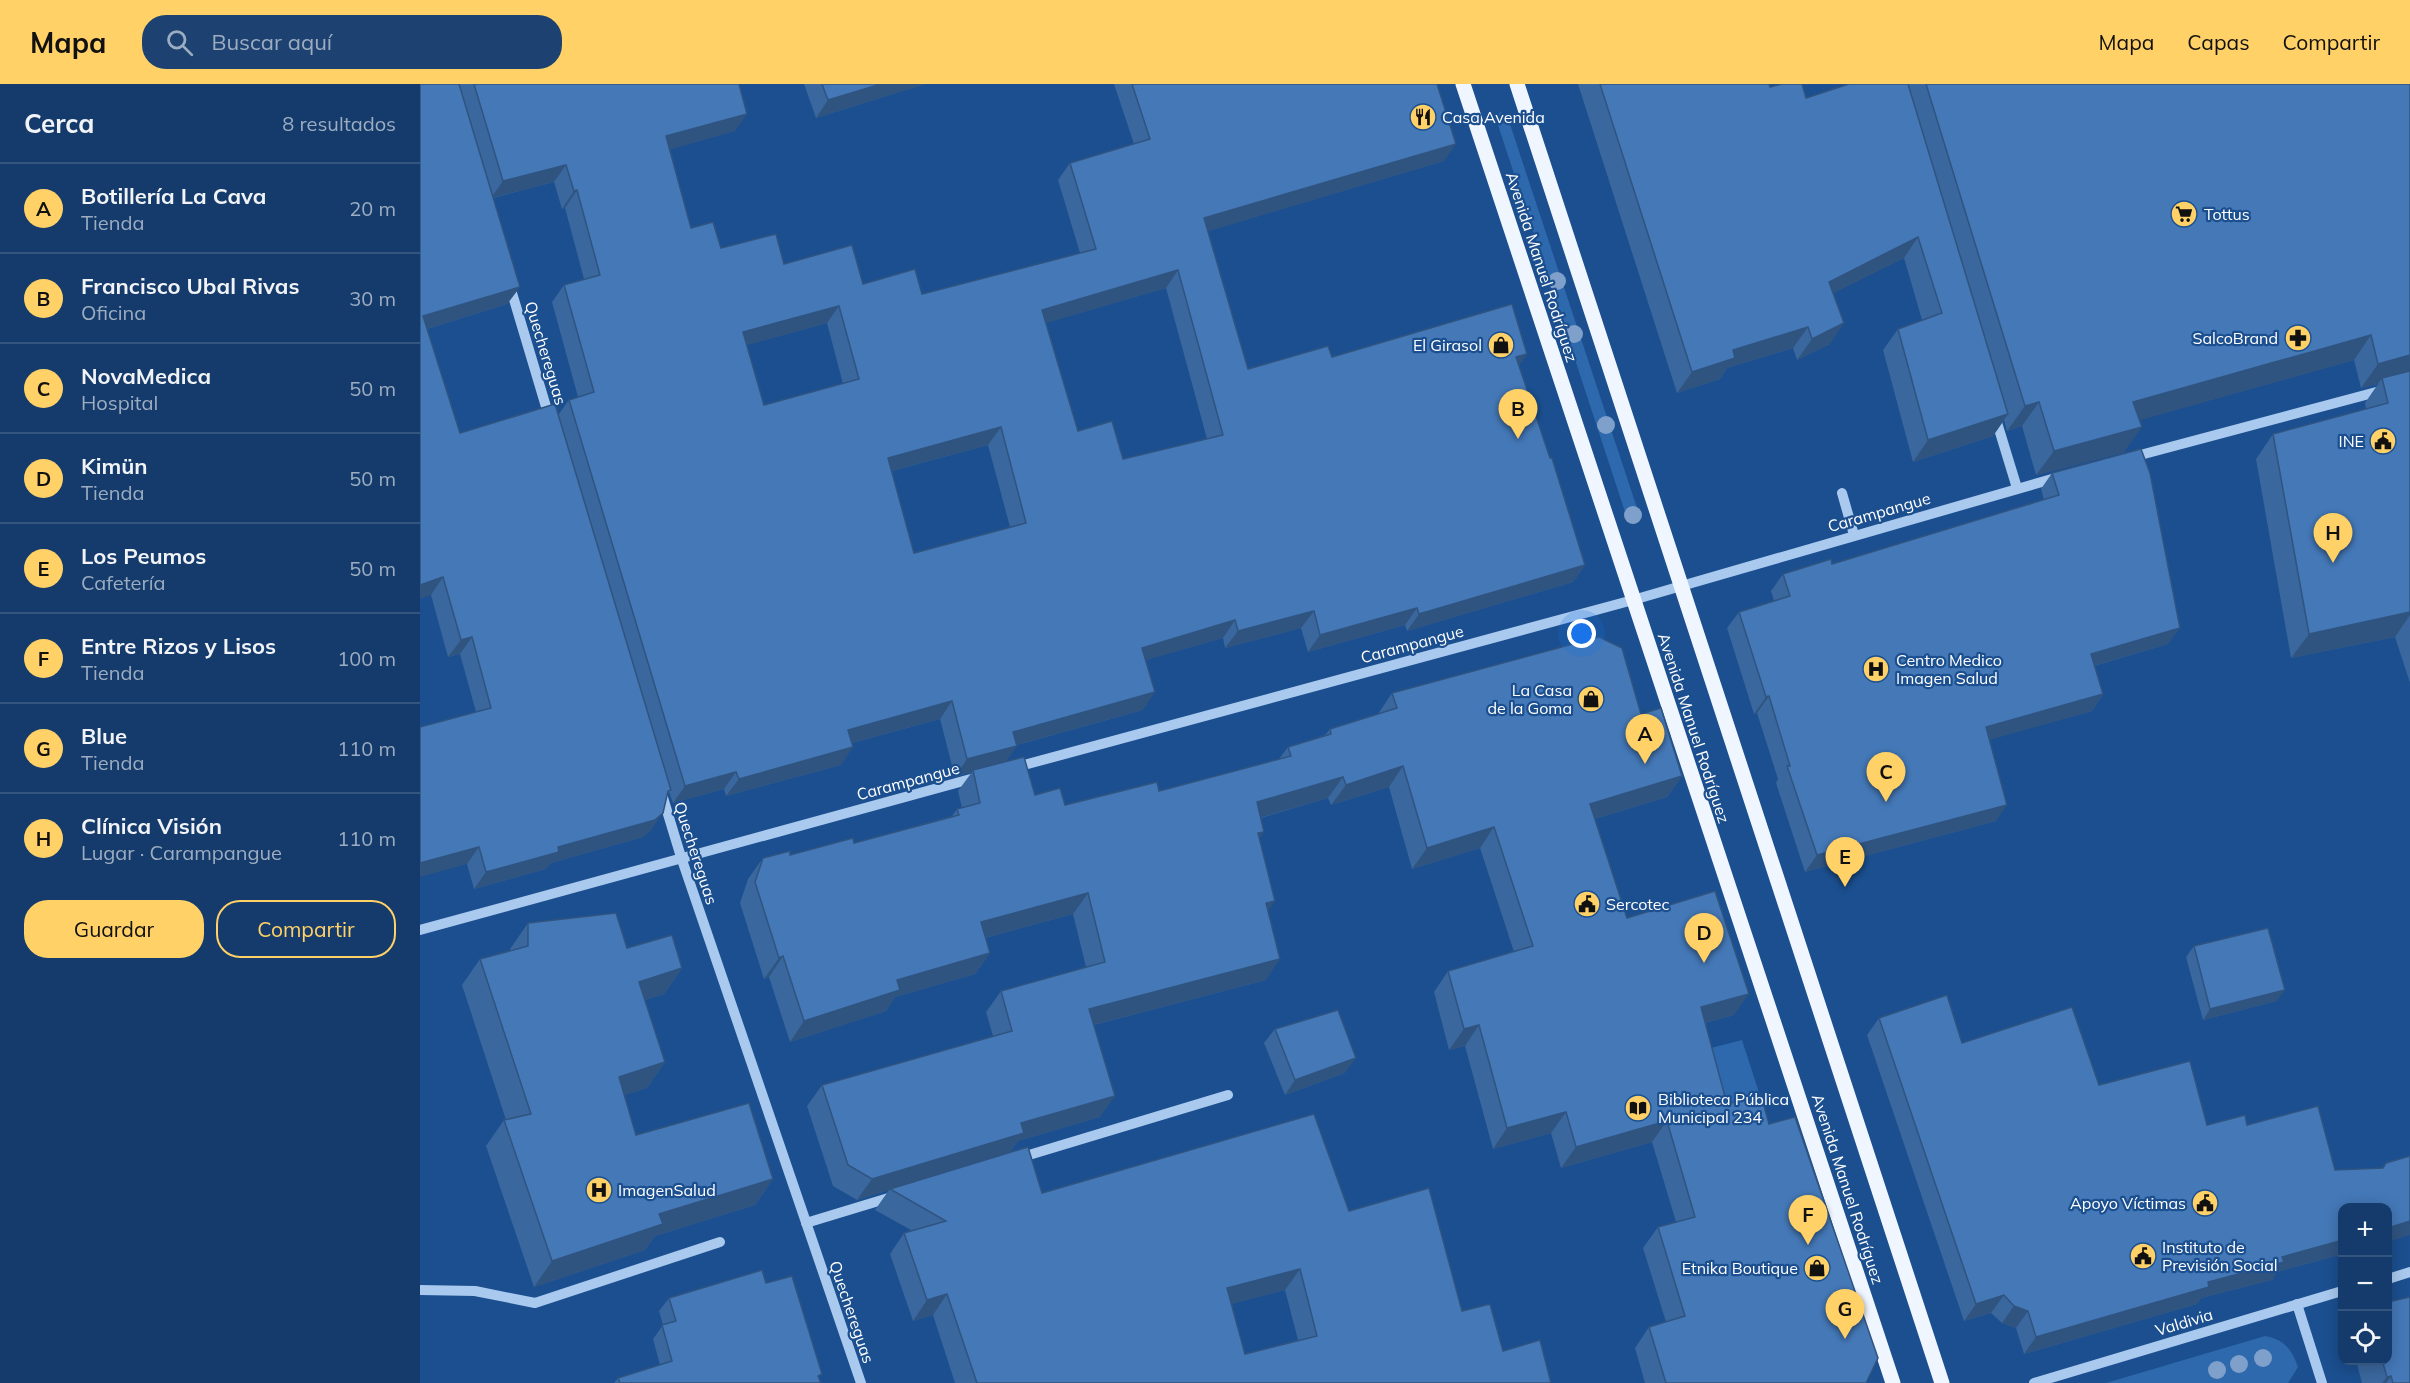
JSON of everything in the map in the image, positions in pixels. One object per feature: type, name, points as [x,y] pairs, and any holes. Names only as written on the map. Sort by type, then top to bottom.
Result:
[{"type":"main road","name":"Avenida Manuel Rodríguez","points":[[1517,84],[1942,1383]]},
{"type":"main road","name":"Avenida Manuel Rodríguez","points":[[1467,85],[1633,600],[1893,1383]]},
{"type":"street","name":"Quechereguas","points":[[507,277],[555,437]]},
{"type":"street","points":[[2121,460],[2410,383]]},
{"type":"street","points":[[1991,402],[2017,488]]},
{"type":"street","name":"Carampangue","points":[[1003,770],[1633,600],[2075,472]]},
{"type":"street","points":[[1842,493],[1854,535]]},
{"type":"street","name":"Carampangue","points":[[420,930],[992,773]]},
{"type":"street","name":"Quechereguas","points":[[657,778],[681,858],[861,1383]]},
{"type":"street","points":[[1011,1161],[1228,1095]]},
{"type":"street","points":[[806,1223],[909,1192]]},
{"type":"street","points":[[420,1290],[476,1291],[535,1303],[720,1242]]},
{"type":"street","points":[[2392,1278],[2410,1272]]},
{"type":"street","name":"Valdivia","points":[[2034,1383],[2338,1293]]},
{"type":"street","points":[[2297,1304],[2322,1383]]},
{"type":"shaded area","points":[[1500,112],[1507,115],[1640,517],[1636,524],[1628,521],[1496,119]]},
{"type":"shaded area","points":[[1742,1040],[1765,1111],[1713,1125],[1692,1053]]},
{"type":"shaded area","points":[[2265,1336],[2282,1343],[2293,1355],[2298,1367],[2288,1383],[2106,1383]]},
{"type":"building","points":[[420,84],[459,84],[520,287],[423,316],[460,433],[555,404],[671,790],[668,791],[663,813],[655,820],[558,847],[559,852],[486,872],[479,847],[420,863],[420,727],[491,708],[472,637],[461,640],[443,577],[420,585]]},
{"type":"building","points":[[474,84],[739,84],[747,114],[666,136],[691,228],[713,222],[721,248],[776,234],[784,264],[852,245],[863,284],[915,269],[922,294],[1096,249],[1070,163],[1150,139],[1132,84],[1437,84],[1456,144],[1204,218],[1248,369],[1328,346],[1332,357],[1512,304],[1527,354],[1516,357],[1550,458],[1552,458],[1585,565],[1419,614],[1417,608],[1320,635],[1314,611],[1238,631],[1235,620],[1142,648],[1155,692],[1013,732],[1017,746],[967,759],[952,701],[848,730],[853,747],[739,779],[736,772],[685,786],[569,400],[594,392],[564,285],[600,275],[577,190],[574,191],[566,165],[503,181]],"holes":[[[1178,270],[1223,435],[1123,459],[1112,421],[1078,431],[1042,310]],[[839,306],[859,379],[764,405],[743,332]],[[1001,427],[1026,523],[914,553],[888,458]]]},
{"type":"building","points":[[822,84],[881,84],[828,100]]},
{"type":"building","points":[[1600,84],[1769,84],[1770,87],[1782,84],[1802,84],[1806,98],[1849,84],[1908,84],[2008,414],[1928,440],[1898,329],[1942,313],[1918,237],[1829,282],[1844,323],[1812,339],[1808,327],[1733,350],[1735,358],[1692,372]]},
{"type":"building","name":"Tottus","points":[[1926,84],[2410,84],[2410,355],[2378,364],[2371,335],[2133,402],[2142,427],[2054,451],[2039,402],[2025,406]]},
{"type":"building","points":[[2410,371],[2410,612],[2309,634],[2273,434],[2388,403],[2382,378]]},
{"type":"building","points":[[2141,449],[2150,473],[2180,628],[2091,654],[2103,694],[1986,727],[2007,805],[1817,855],[1787,766],[1790,766],[1769,696],[1766,697],[1739,612],[1790,596],[1783,574],[1831,559],[1832,564],[2059,495],[2052,473]]},
{"type":"building","points":[[1599,637],[1622,648],[1641,714],[1661,708],[1682,776],[1590,804],[1627,918],[1715,891],[1749,994],[1701,1007],[1727,1104],[1761,1095],[1769,1124],[1795,1117],[1878,1358],[1866,1383],[1666,1383],[1649,1327],[1685,1316],[1658,1227],[1695,1217],[1667,1121],[1576,1147],[1566,1112],[1507,1128],[1479,1025],[1464,1029],[1448,971],[1533,946],[1494,827],[1427,848],[1403,766],[1346,785],[1343,777],[1257,802],[1264,832],[1258,833],[1275,901],[1266,903],[1280,959],[1089,1009],[1115,1096],[1021,1123],[1024,1133],[872,1179],[848,1165],[822,1085],[1012,1031],[1001,991],[1105,962],[1088,893],[981,922],[990,953],[897,980],[900,990],[804,1021],[783,956],[779,958],[755,882],[763,858],[790,851],[790,855],[853,838],[854,843],[959,815],[957,809],[980,803],[973,770],[1024,757],[1035,795],[1060,788],[1065,805],[1157,782],[1159,791],[1291,756],[1288,747],[1331,734],[1330,729],[1397,708],[1392,693]]},
{"type":"building","points":[[616,913],[627,948],[672,935],[682,968],[639,982],[665,1062],[619,1077],[636,1135],[749,1103],[773,1179],[659,1214],[663,1224],[552,1261],[504,1120],[531,1114],[480,959],[528,946],[528,923]]},
{"type":"building","points":[[2268,928],[2285,990],[2210,1009],[2194,946]]},
{"type":"building","points":[[1947,995],[1962,1043],[2072,1007],[2099,1085],[2190,1061],[2207,1125],[2245,1115],[2247,1125],[2318,1106],[2335,1170],[2383,1168],[2386,1163],[2410,1156],[2410,1221],[2392,1227],[2392,1203],[2338,1203],[2338,1241],[2282,1257],[2284,1262],[2208,1282],[2209,1287],[2036,1337],[2028,1311],[2014,1306],[2004,1295],[1976,1304],[1879,1018]]},
{"type":"building","points":[[1338,1010],[1356,1058],[1295,1080],[1275,1029]]},
{"type":"building","points":[[1314,1114],[1349,1211],[1429,1188],[1462,1311],[1490,1304],[1503,1351],[1540,1340],[1551,1383],[977,1383],[947,1294],[927,1300],[904,1233],[946,1221],[890,1189],[1028,1147],[1042,1193]],"holes":[[[1300,1269],[1317,1336],[1245,1354],[1227,1288]]]},
{"type":"building","points":[[762,1270],[766,1283],[792,1276],[822,1374],[818,1376],[821,1383],[620,1383],[618,1378],[672,1361],[662,1325],[676,1321],[669,1298]]},
{"type":"building","points":[[2410,1297],[2410,1383],[2393,1383],[2391,1376],[2387,1377],[2383,1365],[2392,1365],[2392,1301]]},
{"type":"place","name":"Casa Avenida","points":[[1423,117]]},
{"type":"place","name":"Tottus","points":[[2184,214]]},
{"type":"place","name":"SalcoBrand","points":[[2298,338]]},
{"type":"place","name":"El Girasol","points":[[1501,345]]},
{"type":"place","name":"Francisco Ubal Rivas","points":[[1518,439]]},
{"type":"place","name":"INE","points":[[2383,441]]},
{"type":"place","name":"Clínica Visión","points":[[2333,563]]},
{"type":"place","name":"Centro Medico Imagen Salud","points":[[1876,669]]},
{"type":"place","name":"La Casa de la Goma","points":[[1591,699]]},
{"type":"place","name":"Botillería La Cava","points":[[1645,764]]},
{"type":"place","name":"NovaMedica","points":[[1886,802]]},
{"type":"place","name":"Los Peumos","points":[[1845,887]]},
{"type":"place","name":"Sercotec","points":[[1587,904]]},
{"type":"place","name":"Kimün","points":[[1704,963]]},
{"type":"place","name":"Biblioteca Pública Municipal 234","points":[[1638,1108]]},
{"type":"place","name":"ImagenSalud","points":[[599,1190]]},
{"type":"place","name":"Apoyo Víctimas","points":[[2205,1203]]},
{"type":"place","name":"Entre Rizos y Lisos","points":[[1808,1245]]},
{"type":"place","name":"Instituto de Previsión Social","points":[[2143,1256]]},
{"type":"place","name":"Etnika Boutique","points":[[1817,1268]]},
{"type":"place","name":"Blue","points":[[1845,1339]]}]
